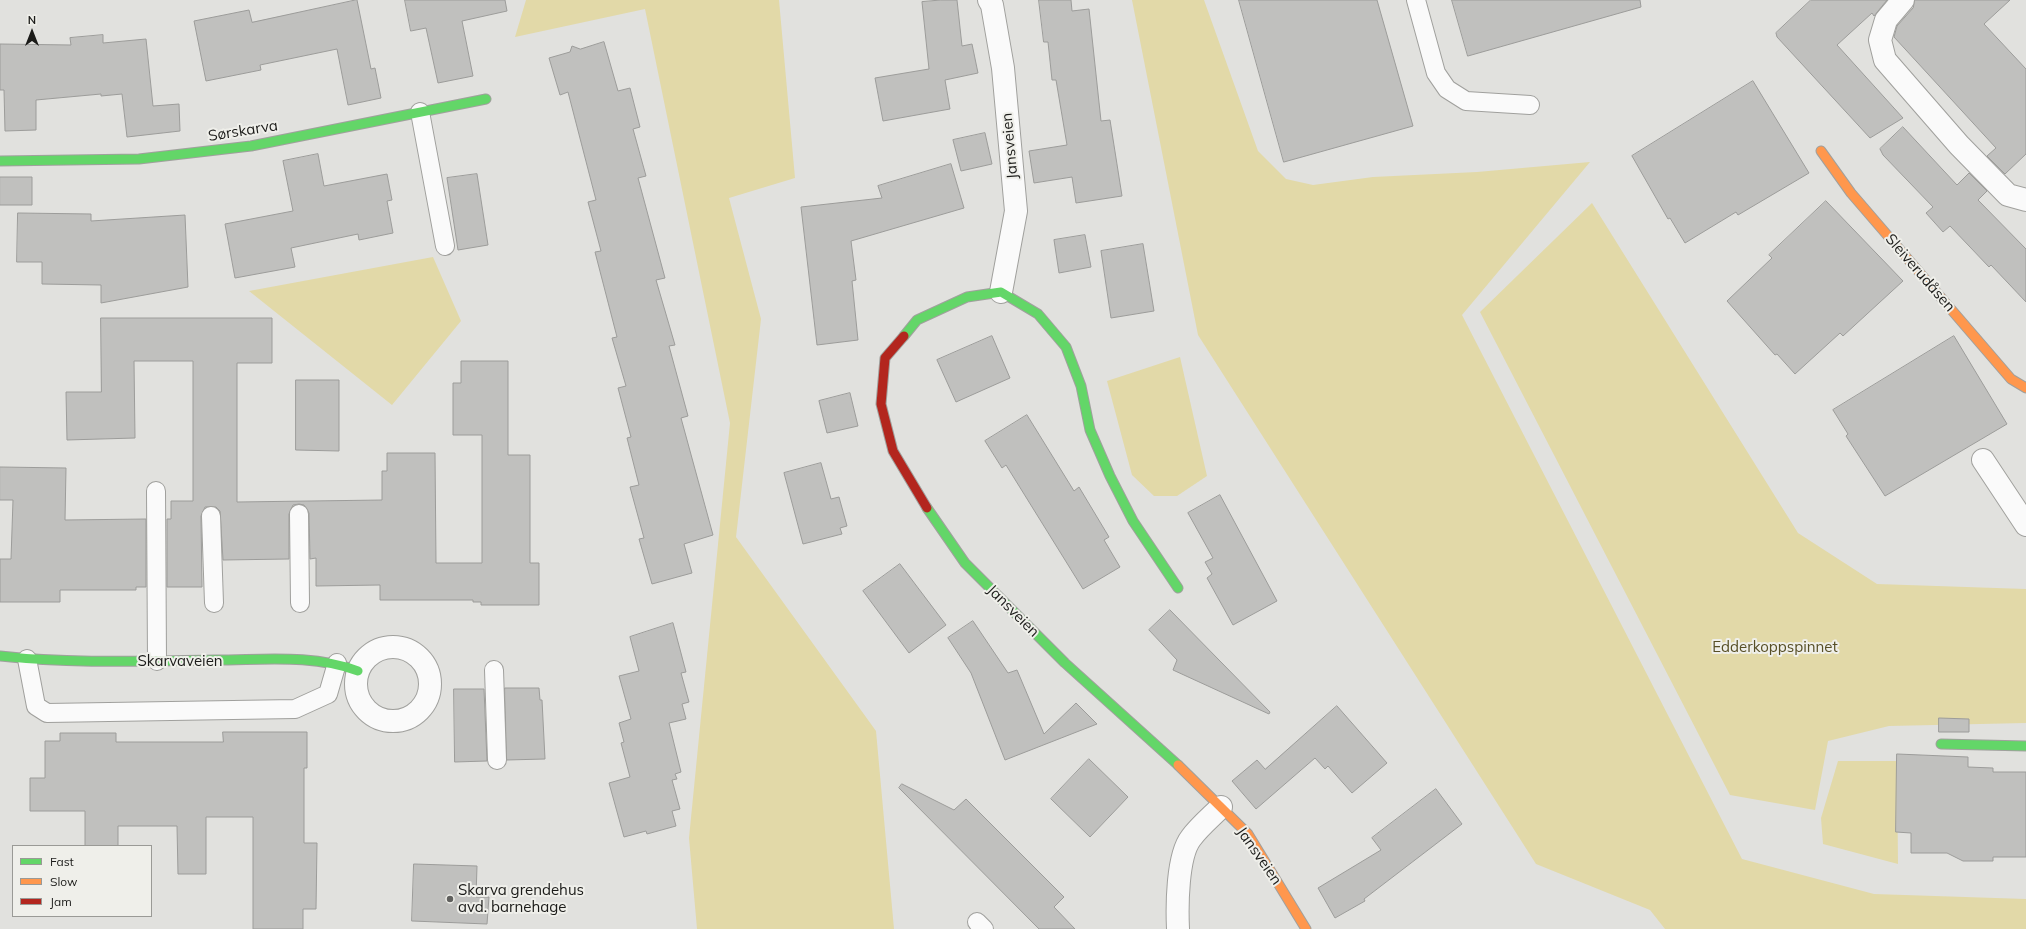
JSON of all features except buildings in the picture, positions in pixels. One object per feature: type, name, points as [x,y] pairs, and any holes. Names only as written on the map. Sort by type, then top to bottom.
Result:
[{"type":"street","name":"Jansveien","points":[[989,0],[992,5],[1003,68],[1016,211],[1001,292],[966,296],[917,320],[885,358],[881,404],[894,451],[923,502],[966,563],[1065,663],[1120,711],[1221,806],[1248,834],[1306,929]]},
{"type":"street","points":[[1903,0],[1886,20],[1880,40],[1885,60],[1959,145],[2008,195],[2026,200]]},
{"type":"street","name":"Sørskarva","points":[[0,161],[139,159],[251,146],[486,99]]},
{"type":"street","name":"Sleiverudåsen","points":[[1821,151],[1851,193],[2011,379],[2026,388]]},
{"type":"street","points":[[1001,292],[1038,314],[1066,347],[1081,386],[1090,430],[1110,476],[1133,521],[1178,588]]},
{"type":"street","points":[[1983,460],[2026,524]]},
{"type":"street","name":"Skarvaveien","points":[[0,656],[27,659],[157,661],[311,659],[337,663],[358,671]]},
{"type":"street","points":[[1941,744],[2026,746]]},
{"type":"street","points":[[1178,929],[1177,911],[1181,867],[1190,839],[1221,806]]},
{"type":"lane","points":[[1416,0],[1436,73],[1447,89],[1466,101],[1530,105]]},
{"type":"lane","points":[[420,112],[445,246]]},
{"type":"lane","points":[[156,490],[157,661]]},
{"type":"lane","points":[[299,514],[300,603]]},
{"type":"lane","points":[[211,516],[214,603]]},
{"type":"lane","points":[[27,659],[36,706],[47,713],[294,709],[328,694],[337,663]]},
{"type":"lane","points":[[494,670],[497,760]]},
{"type":"green space","points":[[526,0],[779,0],[795,178],[729,198],[761,319],[736,537],[876,731],[894,929],[697,929],[689,838],[730,423],[645,9],[515,37]]},
{"type":"green space","points":[[1132,0],[1204,0],[1258,151],[1286,179],[1313,185],[1373,177],[1477,172],[1590,162],[1462,315],[1742,859],[1874,894],[2026,899],[2026,929],[1665,929],[1650,910],[1536,864],[1198,335]]},
{"type":"green space","name":"Edderkoppspinnet","points":[[1592,203],[1798,533],[1877,584],[2026,589],[2026,723],[1889,726],[1828,741],[1815,810],[1730,795],[1480,312]]},
{"type":"green space","points":[[433,257],[461,321],[392,405],[249,291]]},
{"type":"green space","points":[[1180,357],[1207,476],[1177,496],[1154,496],[1132,475],[1107,381]]},
{"type":"green space","points":[[1838,761],[1897,761],[1898,864],[1823,844],[1821,818]]},
{"type":"traffic: fast","points":[[0,161],[139,159],[251,146],[486,99]]},
{"type":"traffic: fast","points":[[904,336],[917,320],[967,297],[1001,292],[1038,314],[1066,347],[1081,386],[1090,430],[1110,476],[1133,521],[1178,588]]},
{"type":"traffic: fast","points":[[927,508],[965,563],[1065,663],[1178,765]]},
{"type":"traffic: fast","points":[[0,656],[27,659],[108,661],[288,659],[323,662],[358,671]]},
{"type":"traffic: fast","points":[[1941,744],[2026,746]]},
{"type":"traffic: slow","points":[[1821,151],[1851,193],[2011,379],[2026,388]]},
{"type":"traffic: slow","points":[[1178,765],[1248,834],[1306,929]]},
{"type":"traffic: jam","points":[[904,336],[885,358],[881,404],[893,451],[927,508]]},
{"type":"place","name":"Skarva grendehus avd. barnehage","points":[[450,899]]}]
